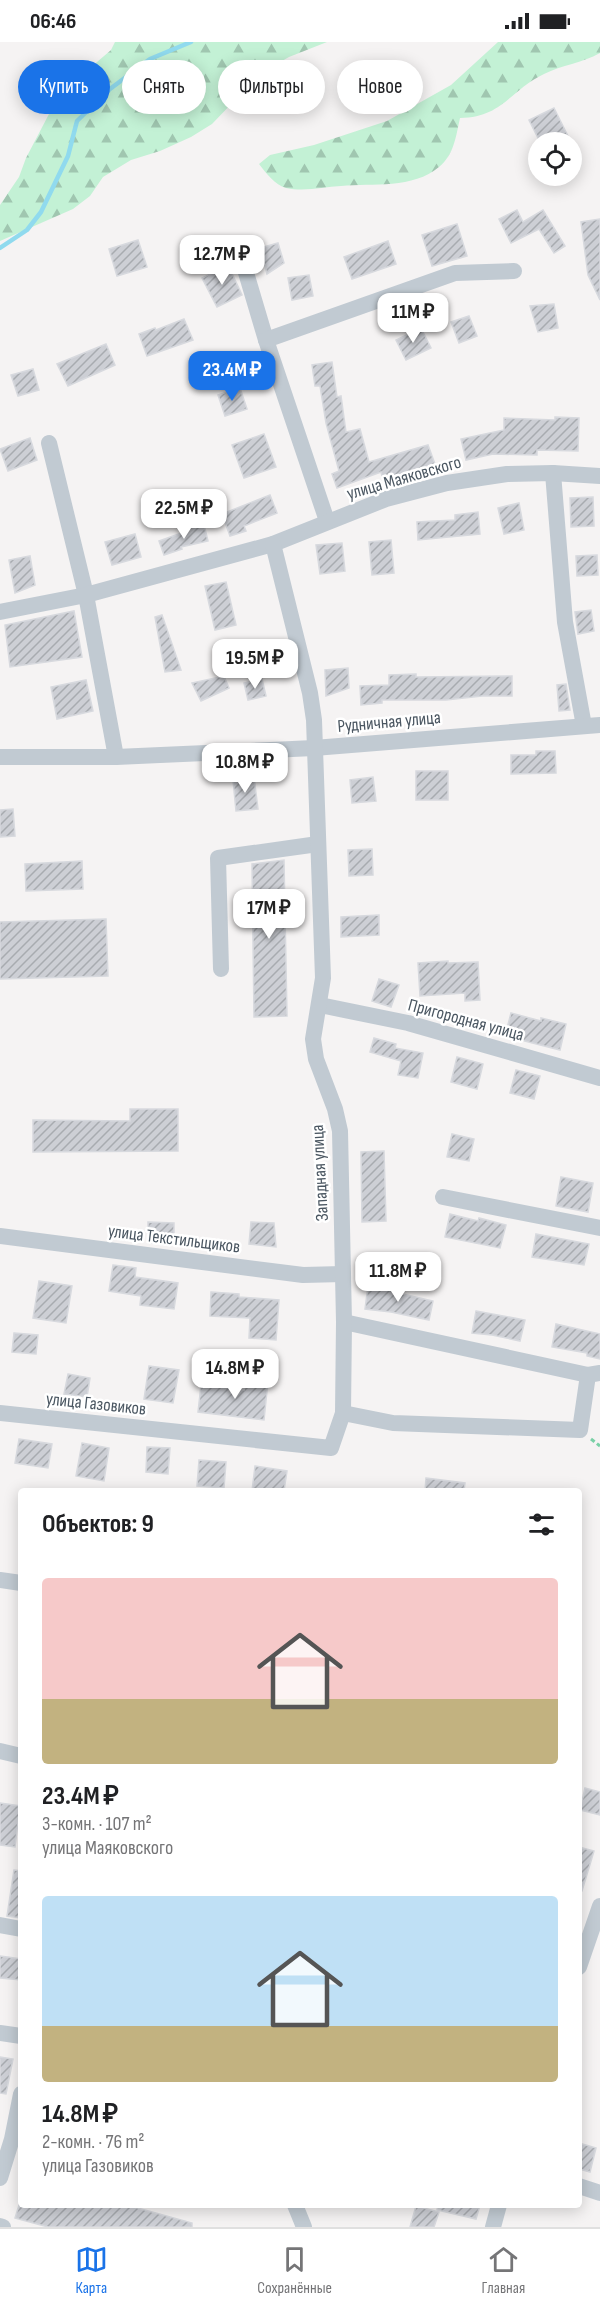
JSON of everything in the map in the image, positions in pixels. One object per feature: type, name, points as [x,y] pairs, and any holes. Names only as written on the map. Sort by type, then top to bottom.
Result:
[{"type":"street","name":"улица Маяковского","points":[[239,249],[266,340],[327,521]]},
{"type":"street","points":[[266,340],[455,273],[514,271]]},
{"type":"street","points":[[50,443],[86,596],[116,757]]},
{"type":"street","name":"улица Маяковского","points":[[0,612],[86,596],[273,544],[386,499],[447,483],[507,474],[553,473],[600,476]]},
{"type":"street","points":[[553,473],[565,622],[592,725]]},
{"type":"street","name":"Западная улица","points":[[273,544],[310,693],[314,720],[323,978],[313,1039],[316,1059],[335,1109],[340,1131],[344,1322],[343,1413],[331,1448]]},
{"type":"street","name":"Рудничная улица","points":[[0,757],[116,757],[314,748],[592,725]]},
{"type":"street","points":[[221,969],[218,858],[318,844]]},
{"type":"street","name":"Пригородная улица","points":[[320,1005],[408,1023],[600,1078]]},
{"type":"street","points":[[443,1197],[600,1228]]},
{"type":"street","name":"улица Текстильщиков","points":[[0,1236],[303,1275],[343,1274]]},
{"type":"street","points":[[343,1413],[393,1423],[580,1430],[594,1374],[344,1322]]},
{"type":"street","name":"улица Газовиков","points":[[0,1413],[331,1448]]},
{"type":"street","points":[[0,1580],[18,1583]]},
{"type":"street","points":[[0,1751],[18,1755]]},
{"type":"street","points":[[582,1957],[600,1905]]},
{"type":"street","points":[[0,1925],[18,1928]]},
{"type":"street","points":[[0,2033],[18,2036]]},
{"type":"street","points":[[0,2178],[10,2148],[18,2109]]},
{"type":"street","points":[[582,2187],[600,2193]]},
{"type":"street","points":[[296,2208],[304,2227]]},
{"type":"street","points":[[493,2227],[498,2208]]},
{"type":"green space","points":[[115,42],[327,42],[284,60],[218,60],[218,114],[222,114],[212,124],[191,137],[160,151],[131,160],[103,177],[90,196],[73,209],[0,241],[0,205],[19,177],[26,158],[49,114],[110,114],[110,60],[99,60],[111,50]]},
{"type":"green space","points":[[498,42],[600,42],[600,53],[544,74],[486,113],[475,117],[460,118],[454,145],[448,157],[439,167],[417,179],[392,184],[293,189],[278,184],[259,164],[270,155],[314,145],[387,121],[399,114],[423,114],[423,101],[451,85]]},
{"type":"building","points":[[554,108],[566,132],[535,132],[529,120]]},
{"type":"building","points":[[517,210],[523,222],[543,210],[565,246],[554,253],[539,229],[511,243],[499,219]]},
{"type":"building","points":[[600,219],[600,300],[588,275],[581,222]]},
{"type":"building","points":[[457,224],[467,256],[432,266],[422,235]]},
{"type":"building","points":[[138,240],[147,267],[117,276],[109,249]]},
{"type":"building","points":[[388,241],[396,264],[352,279],[344,257]]},
{"type":"building","points":[[278,243],[284,263],[267,274],[260,248]]},
{"type":"building","points":[[228,265],[242,295],[217,307],[202,278]]},
{"type":"building","points":[[309,275],[313,296],[292,300],[288,278]]},
{"type":"building","points":[[554,304],[558,328],[538,332],[530,306]]},
{"type":"building","points":[[469,316],[477,336],[459,343],[451,322]]},
{"type":"building","points":[[184,319],[193,340],[147,356],[139,334]]},
{"type":"building","points":[[421,328],[431,348],[406,360],[396,340]]},
{"type":"building","points":[[106,344],[115,365],[68,386],[57,364]]},
{"type":"building","points":[[332,362],[337,397],[341,396],[346,432],[360,429],[369,462],[428,445],[435,464],[383,480],[381,472],[337,488],[332,474],[339,471],[326,423],[320,386],[315,386],[312,365]]},
{"type":"building","points":[[33,369],[39,390],[18,396],[11,375]]},
{"type":"building","points":[[240,388],[247,409],[225,416],[218,395]]},
{"type":"building","points":[[555,417],[579,418],[578,451],[537,450],[537,455],[493,454],[466,460],[461,439],[504,430],[504,418],[555,420]]},
{"type":"building","points":[[264,434],[276,467],[244,478],[232,445]]},
{"type":"building","points":[[30,438],[37,460],[8,471],[0,449]]},
{"type":"building","points":[[270,495],[277,513],[244,526],[246,531],[230,536],[222,514]]},
{"type":"building","points":[[593,497],[594,526],[571,527],[570,498]]},
{"type":"building","points":[[519,503],[524,530],[504,534],[498,508]]},
{"type":"building","points":[[478,512],[480,534],[418,540],[417,522],[455,520],[455,515]]},
{"type":"building","points":[[204,525],[208,541],[181,547],[182,549],[164,555],[159,541],[190,530],[190,527]]},
{"type":"building","points":[[135,534],[141,557],[112,565],[105,542]]},
{"type":"building","points":[[391,540],[394,573],[372,575],[369,542]]},
{"type":"building","points":[[342,543],[345,571],[320,574],[316,545]]},
{"type":"building","points":[[597,555],[598,575],[577,576],[576,556]]},
{"type":"building","points":[[30,556],[35,585],[15,593],[9,560]]},
{"type":"building","points":[[226,582],[236,625],[215,630],[205,586]]},
{"type":"building","points":[[591,610],[594,631],[578,634],[575,612]]},
{"type":"building","points":[[74,611],[82,657],[10,667],[5,625]]},
{"type":"building","points":[[162,615],[181,670],[165,672],[155,617]]},
{"type":"building","points":[[348,668],[349,688],[326,696],[325,670]]},
{"type":"building","points":[[416,674],[416,677],[512,676],[512,696],[482,696],[446,700],[382,700],[382,703],[361,705],[360,686],[389,685],[389,675]]},
{"type":"building","points":[[224,676],[229,688],[201,701],[192,683]]},
{"type":"building","points":[[262,679],[266,696],[248,700],[244,683]]},
{"type":"building","points":[[86,680],[93,711],[57,719],[51,687]]},
{"type":"building","points":[[566,684],[570,710],[559,711],[557,685]]},
{"type":"building","points":[[536,751],[555,751],[556,773],[511,774],[511,755],[536,755]]},
{"type":"building","points":[[416,771],[448,771],[448,800],[416,800]]},
{"type":"building","points":[[254,777],[258,809],[236,811],[233,780]]},
{"type":"building","points":[[373,777],[376,801],[352,803],[350,780]]},
{"type":"building","points":[[13,809],[15,836],[0,837],[0,810]]},
{"type":"building","points":[[372,849],[373,875],[349,876],[348,850]]},
{"type":"building","points":[[284,860],[287,1016],[254,1017],[252,864]]},
{"type":"building","points":[[82,861],[83,889],[26,891],[25,864]]},
{"type":"building","points":[[379,915],[379,935],[341,937],[341,917]]},
{"type":"building","points":[[106,919],[108,976],[0,979],[0,922]]},
{"type":"building","points":[[448,961],[448,963],[478,962],[480,1000],[465,1001],[465,993],[420,996],[418,963]]},
{"type":"building","points":[[379,979],[399,985],[391,1007],[372,1001]]},
{"type":"building","points":[[511,1013],[541,1021],[541,1018],[566,1024],[560,1050],[505,1036]]},
{"type":"building","points":[[374,1038],[396,1044],[395,1048],[423,1053],[418,1078],[398,1075],[401,1061],[370,1052]]},
{"type":"building","points":[[457,1057],[483,1064],[477,1089],[451,1082]]},
{"type":"building","points":[[516,1070],[540,1076],[534,1099],[510,1093]]},
{"type":"building","points":[[130,1109],[178,1109],[178,1151],[33,1152],[33,1120],[130,1121]]},
{"type":"building","points":[[452,1134],[474,1139],[469,1161],[447,1157]]},
{"type":"building","points":[[384,1151],[386,1221],[362,1222],[361,1152]]},
{"type":"building","points":[[561,1177],[593,1183],[588,1212],[556,1206]]},
{"type":"building","points":[[450,1214],[506,1225],[500,1248],[445,1237]]},
{"type":"building","points":[[148,1222],[174,1223],[174,1244],[148,1243]]},
{"type":"building","points":[[251,1222],[274,1223],[276,1247],[249,1244]]},
{"type":"building","points":[[536,1234],[589,1244],[584,1265],[532,1257]]},
{"type":"building","points":[[113,1265],[136,1268],[135,1277],[178,1283],[174,1309],[140,1305],[141,1296],[109,1291]]},
{"type":"building","points":[[39,1281],[72,1286],[66,1323],[33,1318]]},
{"type":"building","points":[[368,1286],[395,1290],[394,1292],[433,1301],[429,1320],[365,1309]]},
{"type":"building","points":[[211,1292],[279,1300],[276,1340],[249,1338],[250,1318],[210,1316]]},
{"type":"building","points":[[476,1311],[525,1320],[520,1341],[472,1333]]},
{"type":"building","points":[[556,1324],[600,1334],[600,1359],[587,1356],[587,1353],[552,1347]]},
{"type":"building","points":[[14,1333],[38,1335],[36,1354],[12,1352]]},
{"type":"building","points":[[149,1366],[179,1370],[173,1403],[144,1399]]},
{"type":"building","points":[[68,1374],[90,1378],[87,1397],[64,1394]]},
{"type":"building","points":[[245,1379],[268,1381],[264,1420],[198,1412],[201,1385],[244,1390]]},
{"type":"building","points":[[19,1439],[52,1444],[48,1468],[15,1463]]},
{"type":"building","points":[[82,1443],[109,1448],[104,1481],[76,1476]]},
{"type":"building","points":[[147,1447],[170,1448],[168,1474],[146,1472]]},
{"type":"building","points":[[199,1460],[226,1462],[224,1488],[197,1486]]},
{"type":"building","points":[[255,1466],[287,1471],[284,1488],[252,1488]]},
{"type":"building","points":[[426,1478],[465,1483],[464,1488],[425,1488]]},
{"type":"building","points":[[585,1788],[600,1792],[600,1815],[582,1810]]},
{"type":"building","points":[[0,1803],[18,1806],[15,1847],[0,1845]]},
{"type":"building","points":[[582,1848],[594,1851],[582,1891]]},
{"type":"building","points":[[14,1870],[18,1871],[18,1918],[7,1916]]},
{"type":"building","points":[[0,1956],[18,1959],[18,1980],[0,1978]]},
{"type":"building","points":[[0,2057],[13,2059],[6,2094],[0,2093]]},
{"type":"building","points":[[582,2144],[596,2148],[590,2172],[582,2170]]},
{"type":"building","points":[[18,2208],[138,2208],[192,2223],[192,2227],[48,2227],[15,2218]]},
{"type":"building","points":[[415,2208],[439,2212],[434,2227],[410,2227]]},
{"type":"building","points":[[437,2208],[479,2208],[476,2219],[437,2210]]},
{"type":"waterway","points":[[0,248],[27,230],[41,212],[68,156],[77,121],[110,89],[150,59],[191,42]]}]
